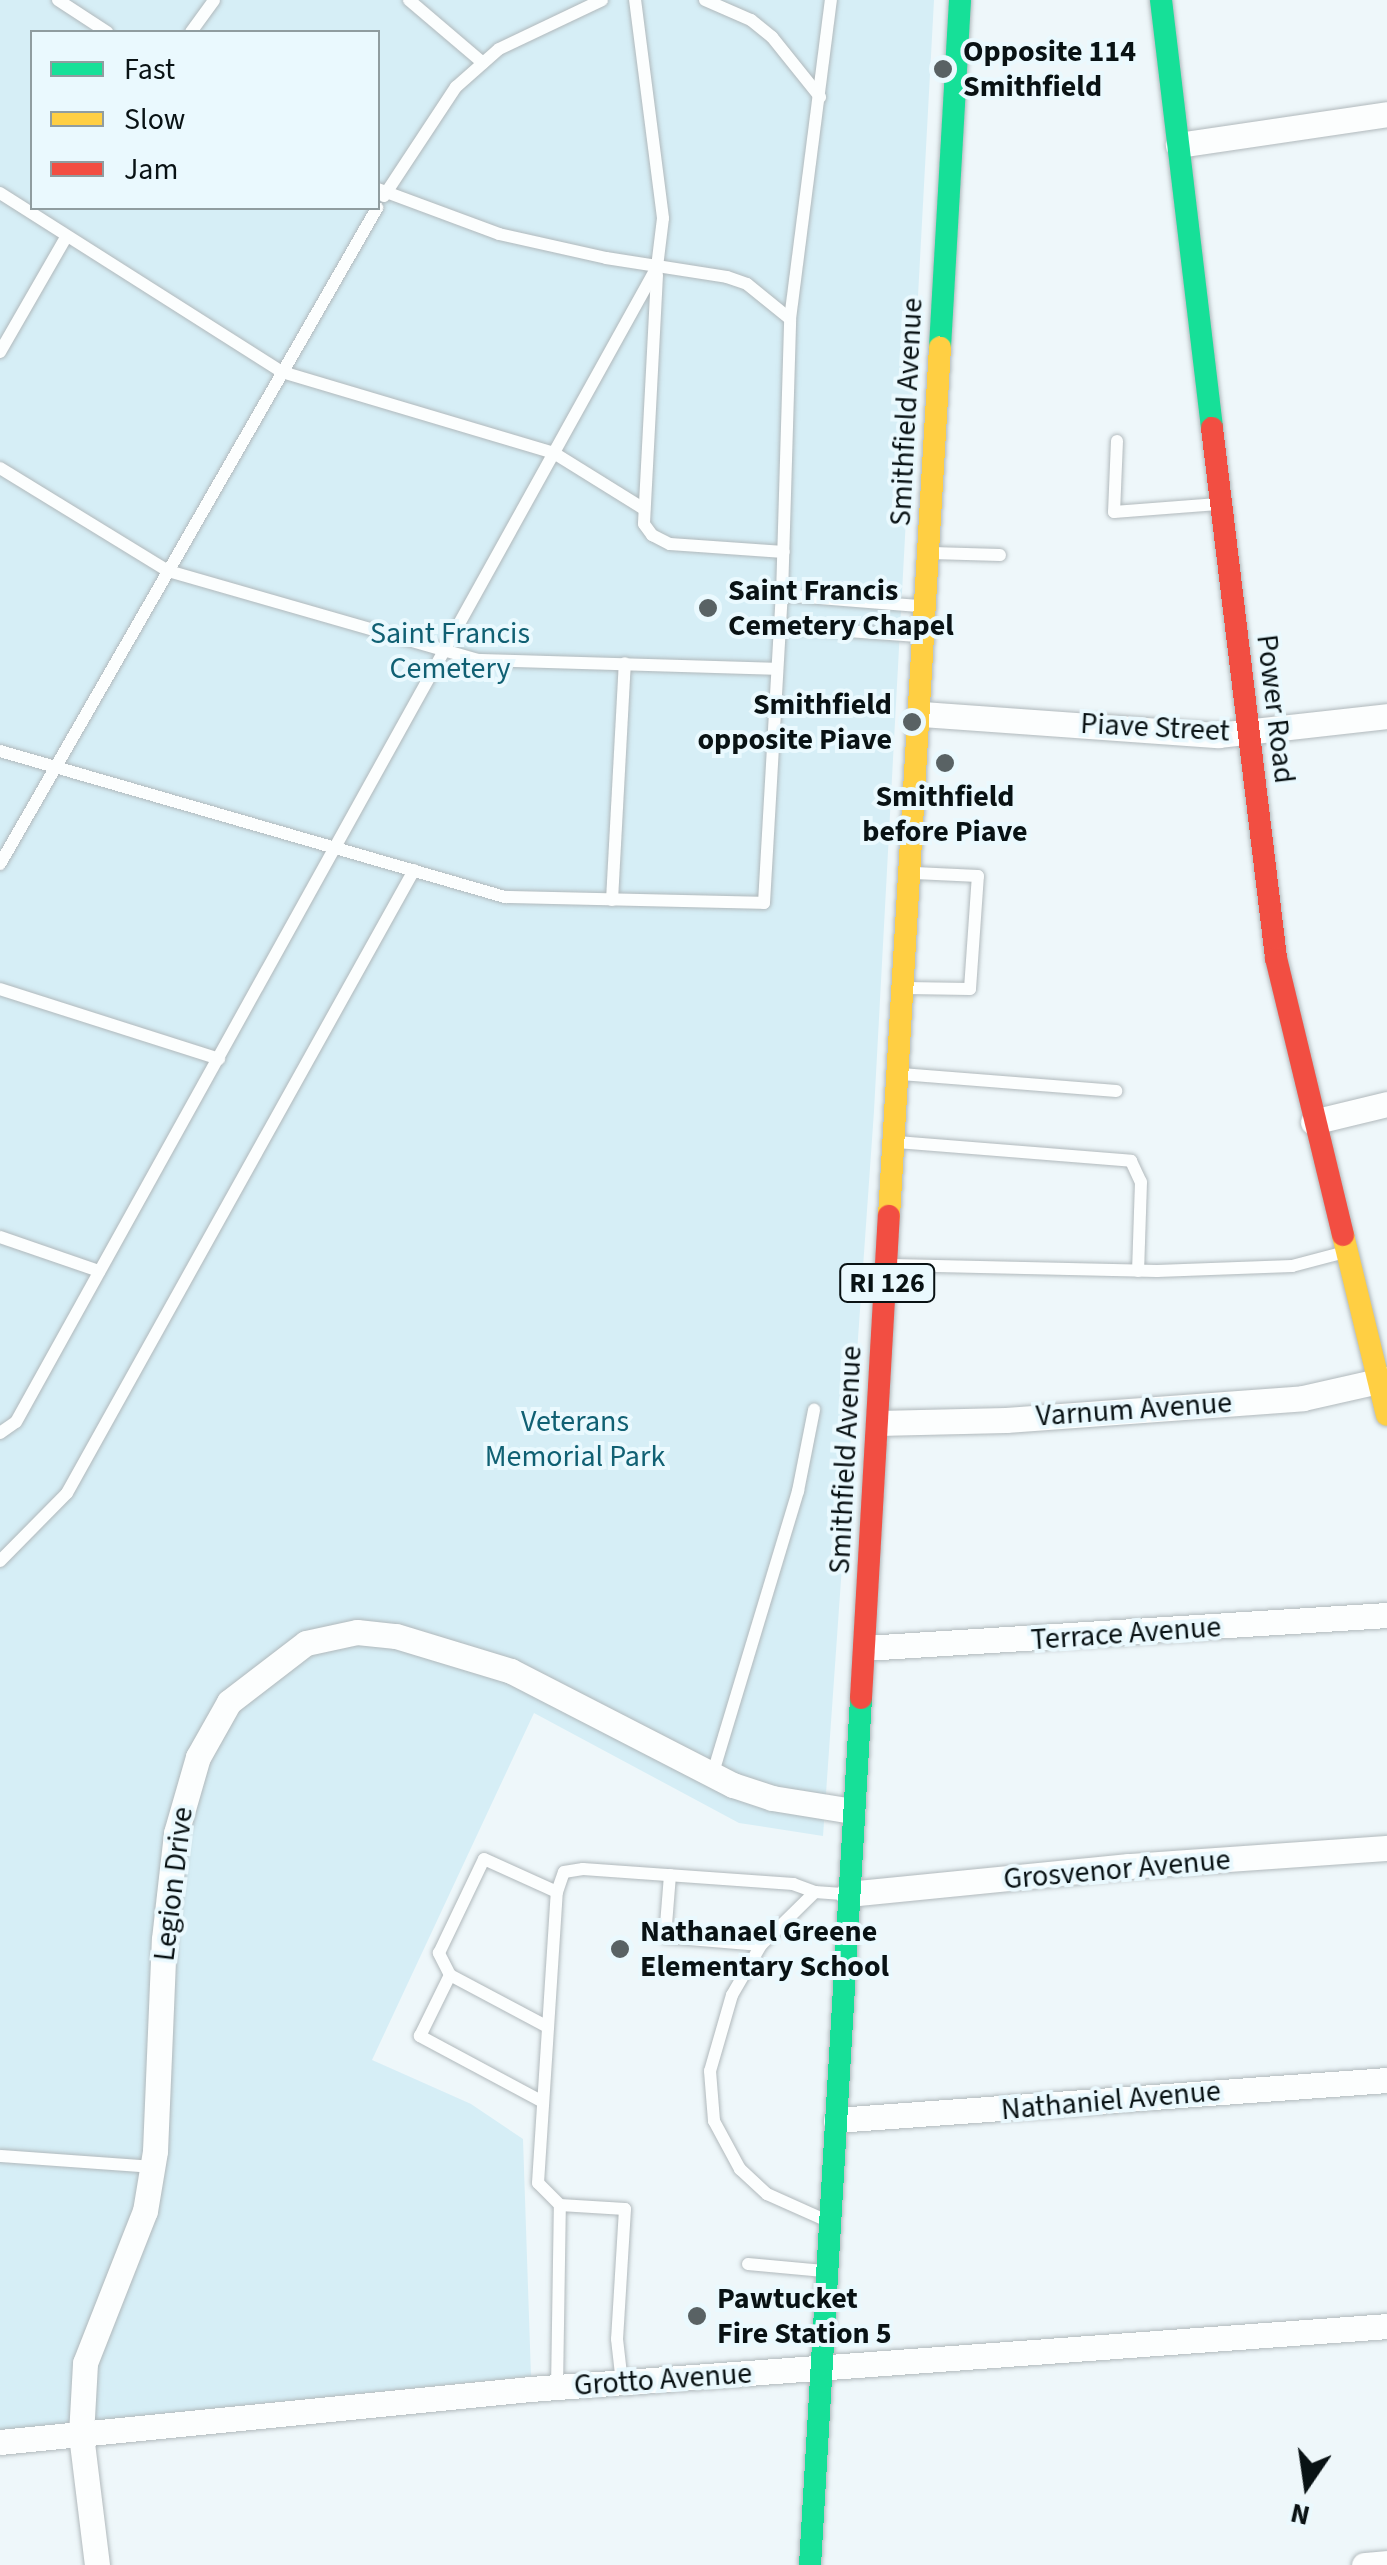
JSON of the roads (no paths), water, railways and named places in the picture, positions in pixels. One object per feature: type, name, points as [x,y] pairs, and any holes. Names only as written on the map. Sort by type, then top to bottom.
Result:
[{"type":"main road","name":"Smithfield Avenue","points":[[810,2565],[852,1811],[922,714],[960,0]]},
{"type":"main road","name":"Power Road","points":[[1161,0],[1282,994],[1312,1122],[1383,1380],[1387,1415]]},
{"type":"street","points":[[1178,145],[1387,114]]},
{"type":"street","name":"Piave Street","points":[[922,714],[1218,735],[1387,716]]},
{"type":"street","points":[[1312,1122],[1387,1104]]},
{"type":"street","name":"Varnum Avenue","points":[[878,1423],[1006,1420],[1303,1398],[1383,1380]]},
{"type":"street","name":"Terrace Avenue","points":[[864,1648],[1387,1615]]},
{"type":"street","name":"Legion Drive","points":[[97,2565],[81,2434],[85,2362],[100,2317],[136,2241],[152,2167],[164,1938],[185,1793],[206,1738],[229,1702],[289,1653],[324,1636],[357,1632],[396,1636],[441,1648],[564,1694],[712,1776],[772,1798],[852,1811]]},
{"type":"street","name":"Grosvenor Avenue","points":[[848,1894],[1129,1866],[1387,1848]]},
{"type":"street","name":"Nathaniel Avenue","points":[[836,2120],[1387,2080]]},
{"type":"street","name":"Grotto Avenue","points":[[0,2442],[557,2388],[1387,2326]]},
{"type":"street","points":[[1364,2565],[1387,2563]]},
{"type":"lane","points":[[58,0],[105,30]]},
{"type":"lane","points":[[192,30],[214,0]]},
{"type":"lane","points":[[409,0],[483,63]]},
{"type":"lane","points":[[602,0],[544,24],[483,63],[430,121],[382,191],[500,234],[657,268],[727,276],[747,284],[790,319]]},
{"type":"lane","points":[[635,0],[663,218],[644,524],[652,535],[670,544],[784,552]]},
{"type":"lane","points":[[706,0],[751,20],[772,37],[820,97]]},
{"type":"lane","points":[[0,752],[505,897],[764,904],[784,552],[790,319],[831,0]]},
{"type":"lane","points":[[0,192],[282,372],[554,453],[644,509]]},
{"type":"lane","points":[[0,864],[375,210]]},
{"type":"lane","points":[[0,352],[66,237]]},
{"type":"lane","points":[[0,1433],[16,1422],[657,268]]},
{"type":"lane","points":[[1117,441],[1114,512],[1220,504]]},
{"type":"lane","points":[[0,468],[168,571],[444,651],[496,662],[776,670]]},
{"type":"lane","points":[[929,553],[1000,555]]},
{"type":"lane","points":[[782,595],[927,607]]},
{"type":"lane","points":[[778,626],[926,636]]},
{"type":"lane","points":[[612,900],[625,663]]},
{"type":"lane","points":[[0,1561],[67,1493],[414,870]]},
{"type":"lane","points":[[904,988],[970,989],[978,876],[911,873]]},
{"type":"lane","points":[[0,989],[218,1059]]},
{"type":"lane","points":[[899,1074],[1116,1092]]},
{"type":"lane","points":[[895,1142],[1131,1162],[1141,1182],[1138,1271]]},
{"type":"lane","points":[[0,1237],[99,1271]]},
{"type":"lane","points":[[888,1265],[1138,1271],[1292,1266],[1347,1252]]},
{"type":"lane","points":[[712,1776],[798,1492],[814,1410]]},
{"type":"lane","points":[[548,2027],[450,1976],[439,1954],[484,1859],[556,1892]]},
{"type":"lane","points":[[622,2383],[617,2338],[625,2209],[560,2205],[538,2183],[556,1892],[564,1872],[794,1884],[815,1892],[848,1894]]},
{"type":"lane","points":[[670,1876],[665,1937],[761,1945]]},
{"type":"lane","points":[[815,1892],[761,1945],[732,1995],[710,2071],[714,2121],[740,2169],[766,2194],[829,2222]]},
{"type":"lane","points":[[450,1976],[420,2036],[544,2102]]},
{"type":"lane","points":[[0,2156],[152,2167]]},
{"type":"lane","points":[[557,2388],[560,2205]]},
{"type":"lane","points":[[748,2264],[826,2271]]},
{"type":"place","name":"Opposite 114 Smithfield","points":[[943,69]]},
{"type":"place","name":"Saint Francis Cemetery Chapel","points":[[708,608]]},
{"type":"place","name":"Smithfield opposite Piave","points":[[912,722]]},
{"type":"place","name":"Smithfield before Piave","points":[[945,763]]},
{"type":"place","name":"Nathanael Greene Elementary School","points":[[620,1949]]},
{"type":"place","name":"Pawtucket Fire Station 5","points":[[697,2316]]},
{"type":"park label","name":"Saint Francis Cemetery","points":[[450,651]]},
{"type":"park label","name":"Veterans Memorial Park","points":[[575,1439]]}]
